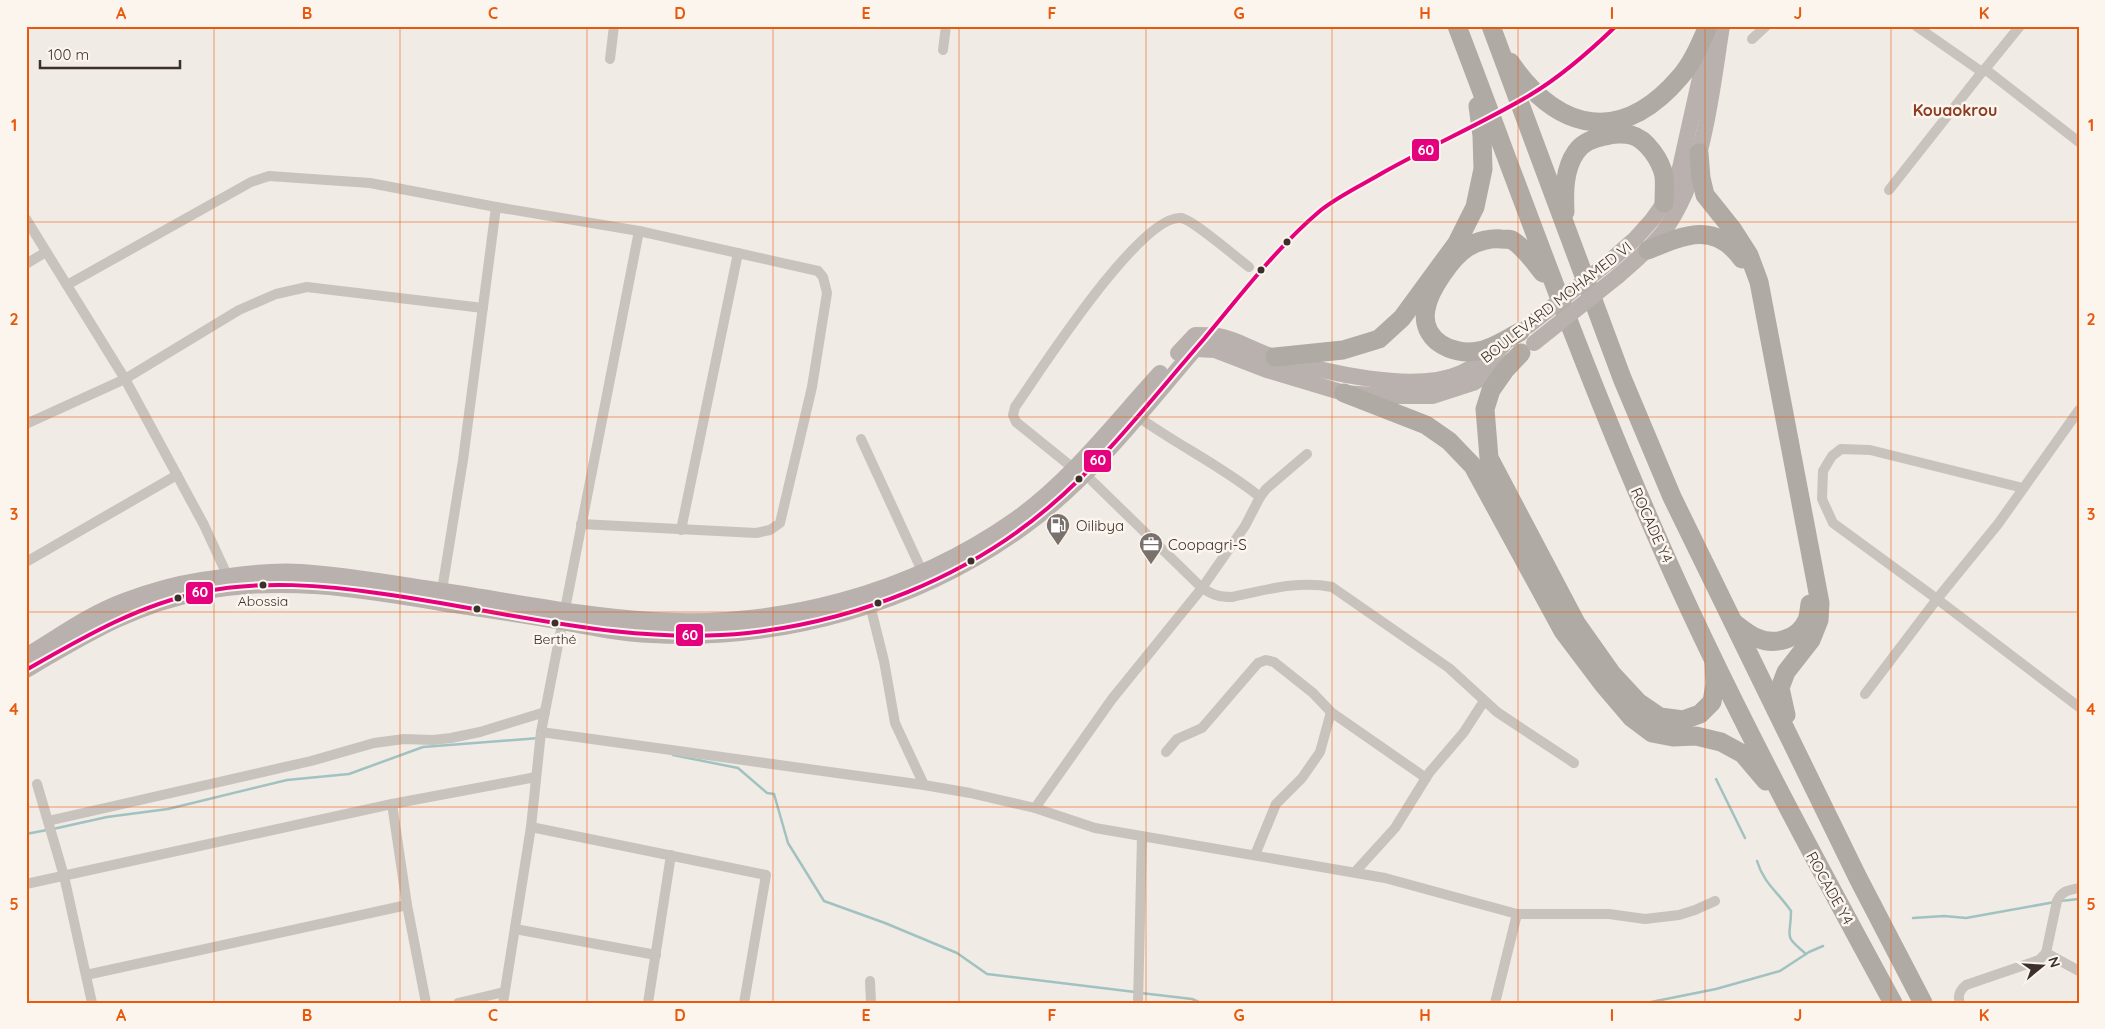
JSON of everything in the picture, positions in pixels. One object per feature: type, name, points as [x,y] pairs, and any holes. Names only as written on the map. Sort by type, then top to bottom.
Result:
[{"type":"highway","name":"ROCADE Y4","points":[[1491,26],[1634,406],[1672,497],[1858,878],[1923,1003]]},
{"type":"highway","points":[[1497,44],[1520,78],[1542,99],[1562,112],[1587,121],[1613,122],[1637,113],[1656,102],[1662,96],[1681,76],[1696,54],[1708,26]]},
{"type":"highway","name":"ROCADE Y4","points":[[1461,35],[1471,66],[1591,381],[1654,530],[1713,657],[1793,819],[1893,1003]]},
{"type":"highway","points":[[1275,357],[1343,350],[1379,338],[1402,318],[1457,243],[1475,207],[1483,169],[1482,136],[1471,66]]},
{"type":"highway","points":[[1565,225],[1564,192],[1568,169],[1576,152],[1592,138],[1611,134],[1632,135],[1646,145],[1656,157],[1664,174],[1664,202]]},
{"type":"highway","points":[[1700,153],[1701,178],[1705,195],[1733,230],[1749,255],[1759,282],[1805,517],[1820,603],[1819,620],[1811,640],[1786,672],[1780,688],[1783,708],[1816,791]]},
{"type":"highway","points":[[1648,250],[1674,239],[1693,234],[1706,234],[1718,237],[1735,249],[1744,262],[1754,292],[1810,604],[1807,620],[1800,630],[1780,641],[1770,642],[1756,638],[1732,621]]},
{"type":"highway","points":[[1526,339],[1479,351],[1450,350],[1438,343],[1428,330],[1425,309],[1435,286],[1452,260],[1468,246],[1493,238],[1510,239],[1526,250],[1555,288]]},
{"type":"highway","points":[[1526,339],[1491,390],[1484,409],[1489,458],[1576,623],[1612,674],[1638,702],[1660,717],[1683,720],[1700,714],[1712,702],[1715,684],[1713,657]]},
{"type":"highway","points":[[1344,393],[1426,425],[1448,441],[1473,466],[1563,631],[1603,684],[1632,718],[1652,733],[1672,737],[1696,736],[1721,742],[1743,754],[1765,780],[1793,819]]},
{"type":"main road","name":"BOULEVARD MOHAMED VI","points":[[26,656],[96,614],[124,601],[200,580],[228,576],[299,572],[442,590],[563,616],[601,630],[649,635],[710,636],[742,634],[792,627],[870,604],[923,584],[997,546],[1027,525],[1079,471],[1137,416],[1195,349],[1215,350],[1267,370],[1344,393],[1433,396],[1473,383],[1526,339],[1635,240],[1652,220],[1664,202],[1680,168],[1712,26]]},
{"type":"main road","name":"BOULEVARD MOHAMED VI","points":[[26,670],[103,625],[130,613],[203,592],[257,586],[299,585],[347,588],[563,616],[702,621],[790,613],[879,590],[962,552],[1016,518],[1079,471],[1195,335],[1220,336],[1275,357],[1339,374],[1387,381],[1437,379],[1460,373],[1526,339],[1618,276],[1648,250],[1673,216],[1687,189],[1700,153],[1722,26]]},
{"type":"street","points":[[610,58],[614,26]]},
{"type":"street","points":[[943,50],[946,26]]},
{"type":"street","points":[[1752,39],[1766,26]]},
{"type":"street","points":[[1916,26],[1984,71],[2079,142]]},
{"type":"street","points":[[1889,190],[2020,26]]},
{"type":"street","points":[[66,285],[260,177],[268,176],[370,183],[639,231],[818,271],[823,277],[827,293],[812,387],[780,522],[770,530],[756,533],[581,524]]},
{"type":"street","points":[[442,590],[463,460],[496,207]]},
{"type":"street","points":[[1249,267],[1192,223],[1181,218],[1173,219],[1149,234],[1127,256],[1088,302],[1015,407],[1013,415],[1016,422],[1079,471],[1202,588],[1220,597],[1292,586],[1319,584],[1332,587],[1449,668],[1484,701],[1513,723],[1574,763]]},
{"type":"street","points":[[26,219],[125,379],[204,525],[228,576]]},
{"type":"street","points":[[458,1003],[504,998],[531,827],[541,732],[639,231]]},
{"type":"street","points":[[26,264],[46,252]]},
{"type":"street","points":[[681,530],[738,253]]},
{"type":"street","points":[[27,422],[125,379],[239,310],[276,294],[307,287],[483,308]]},
{"type":"street","points":[[1865,694],[1937,599],[1998,524],[2079,410]]},
{"type":"street","points":[[1137,416],[1161,434],[1206,460],[1260,497]]},
{"type":"street","points":[[861,439],[922,571]]},
{"type":"street","points":[[2023,488],[1870,450],[1841,449],[1832,456],[1824,472],[1822,499],[1833,523],[2079,707]]},
{"type":"street","points":[[1035,808],[1112,699],[1202,588],[1245,526],[1266,488],[1307,454]]},
{"type":"street","points":[[26,562],[177,475]]},
{"type":"street","points":[[870,604],[884,661],[895,723],[924,785]]},
{"type":"street","points":[[1166,752],[1177,739],[1202,728],[1258,663],[1266,660],[1274,662],[1313,693],[1331,712],[1426,778]]},
{"type":"street","points":[[1355,872],[1402,819],[1426,778],[1474,718],[1484,701]]},
{"type":"street","points":[[48,821],[311,761],[381,742],[404,738],[433,740],[451,738],[480,732],[545,712]]},
{"type":"street","points":[[1255,855],[1276,804],[1302,778],[1320,752],[1331,712]]},
{"type":"street","points":[[541,732],[970,793],[1035,808],[1095,828],[1385,878],[1517,914],[1603,914],[1645,919],[1687,913],[1715,901]]},
{"type":"street","points":[[26,884],[392,804],[536,777]]},
{"type":"street","points":[[37,784],[64,876],[92,1003]]},
{"type":"street","points":[[392,804],[407,905],[426,1003]]},
{"type":"street","points":[[531,827],[766,875],[744,1003]]},
{"type":"street","points":[[1138,1003],[1142,836]]},
{"type":"street","points":[[648,1003],[671,855]]},
{"type":"street","points":[[1960,1003],[1958,998],[1960,989],[1966,985],[2039,960],[2046,953],[2057,901],[2060,895],[2067,890],[2079,888]]},
{"type":"street","points":[[86,975],[407,905]]},
{"type":"street","points":[[1495,1003],[1517,914]]},
{"type":"street","points":[[515,929],[656,955]]},
{"type":"street","points":[[2046,953],[2079,971]]},
{"type":"street","points":[[870,981],[871,1003]]},
{"type":"waterway","points":[[53,829],[107,817],[168,809],[287,780],[349,774],[423,747],[539,738]]},
{"type":"waterway","points":[[673,755],[738,768],[767,793],[774,794],[788,843],[824,901],[885,923],[957,953],[987,974],[1135,992]]},
{"type":"waterway","points":[[1716,779],[1745,838]]},
{"type":"waterway","points":[[26,834],[47,830]]},
{"type":"waterway","points":[[1757,861],[1767,882],[1791,911],[1789,932],[1791,939],[1806,954]]},
{"type":"waterway","points":[[2060,901],[2079,899]]},
{"type":"waterway","points":[[1913,918],[1944,916],[1966,918],[2055,902]]},
{"type":"waterway","points":[[1646,1003],[1716,989],[1780,971],[1809,952],[1823,946]]},
{"type":"waterway","points":[[1141,993],[1192,999],[1201,1003]]},
{"type":"transit line","name":"60","points":[[26,670],[89,635],[155,605],[202,592],[247,586],[293,585],[339,588],[429,601],[565,625],[656,635],[702,636],[748,633],[788,627],[868,607],[907,592],[946,575],[982,555],[1017,532],[1070,488],[1130,426],[1274,255],[1321,210],[1384,172],[1530,95],[1575,63],[1616,26]]},
{"type":"place","name":"Oilibya","points":[[1058,546]]},
{"type":"place","name":"Coopagri-S","points":[[1151,565]]},
{"type":"place","name":"Abossia","points":[[263,585]]},
{"type":"place","name":"Berthé","points":[[555,623]]},
{"type":"district","name":"Kouaokrou","points":[[1955,110]]}]
